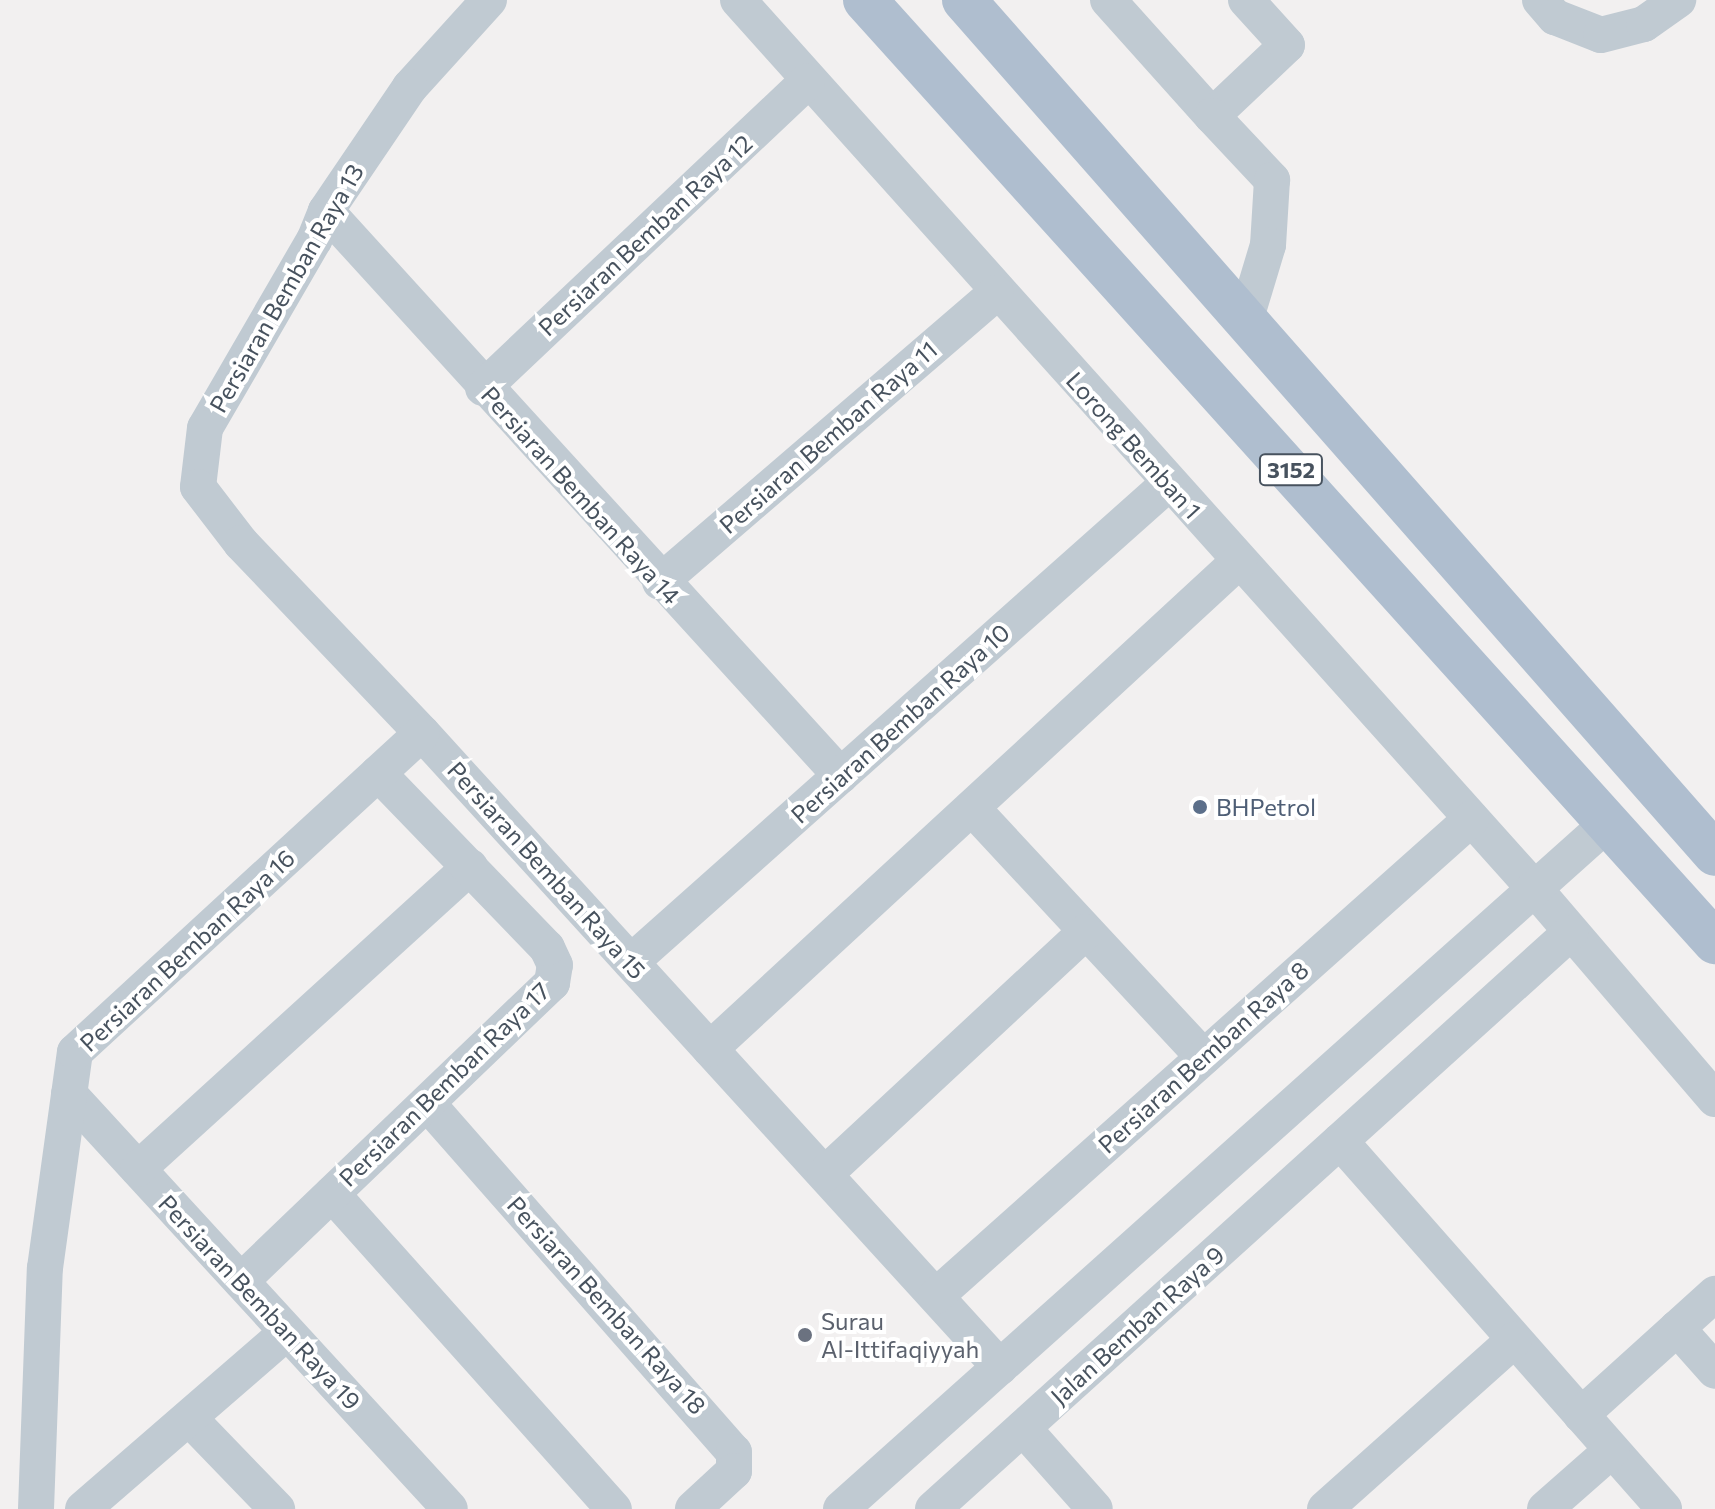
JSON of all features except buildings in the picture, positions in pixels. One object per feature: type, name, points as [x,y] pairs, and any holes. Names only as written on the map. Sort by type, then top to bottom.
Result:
[{"type":"main road","name":"3152","points":[[865,0],[1715,942]]},
{"type":"main road","name":"3152","points":[[964,0],[1715,854]]},
{"type":"street","name":"Persiaran Bemban Raya 13","points":[[205,428],[314,240],[326,211],[410,87],[489,0]]},
{"type":"street","name":"Lorong Bemban 1","points":[[738,0],[807,82],[996,293],[1534,888],[1715,1099]]},
{"type":"street","points":[[1108,0],[1272,180],[1268,245],[1245,321]]},
{"type":"street","points":[[1212,116],[1287,45],[1246,0]]},
{"type":"street","points":[[1540,0],[1555,17],[1601,35],[1644,24],[1678,0]]},
{"type":"street","name":"Persiaran Bemban Raya 12","points":[[483,388],[807,82]]},
{"type":"street","name":"Persiaran Bemban Raya 14","points":[[326,211],[483,388],[841,776]]},
{"type":"street","name":"Persiaran Bemban Raya 11","points":[[660,582],[996,293]]},
{"type":"street","name":"Persiaran Bemban Raya 15","points":[[205,428],[198,487],[241,543],[422,733],[1000,1367]]},
{"type":"street","name":"Persiaran Bemban Raya 10","points":[[631,962],[1169,483]]},
{"type":"street","points":[[710,1049],[1239,561]]},
{"type":"street","name":"Persiaran Bemban Raya 16","points":[[35,1508],[45,1268],[75,1052],[422,733]]},
{"type":"street","name":"Persiaran Bemban Raya 17","points":[[241,1281],[552,983],[555,965],[547,948],[378,773]]},
{"type":"street","points":[[972,808],[1203,1057]]},
{"type":"street","name":"Persiaran Bemban Raya 8","points":[[936,1296],[1471,819]]},
{"type":"street","points":[[841,1509],[1609,822]]},
{"type":"street","points":[[138,1169],[470,867]]},
{"type":"street","points":[[825,1174],[1085,932]]},
{"type":"street","name":"Jalan Bemban Raya 9","points":[[933,1509],[1570,933]]},
{"type":"street","name":"Persiaran Bemban Raya 19","points":[[69,1094],[450,1509]]},
{"type":"street","name":"Persiaran Bemban Raya 18","points":[[427,1103],[734,1452],[734,1471],[693,1509]]},
{"type":"street","points":[[1340,1141],[1664,1509]]},
{"type":"street","points":[[332,1194],[614,1509]]},
{"type":"street","points":[[1581,1415],[1715,1294]]},
{"type":"street","points":[[1677,1328],[1715,1371]]},
{"type":"street","points":[[83,1509],[287,1332]]},
{"type":"street","points":[[1325,1509],[1514,1340]]},
{"type":"street","points":[[189,1418],[277,1509]]},
{"type":"street","points":[[1023,1428],[1095,1509]]},
{"type":"street","points":[[1545,1509],[1612,1450]]},
{"type":"place","name":"BHPetrol","points":[[1200,807]]},
{"type":"place","name":"Surau Al-Ittifaqiyyah","points":[[805,1335]]}]
